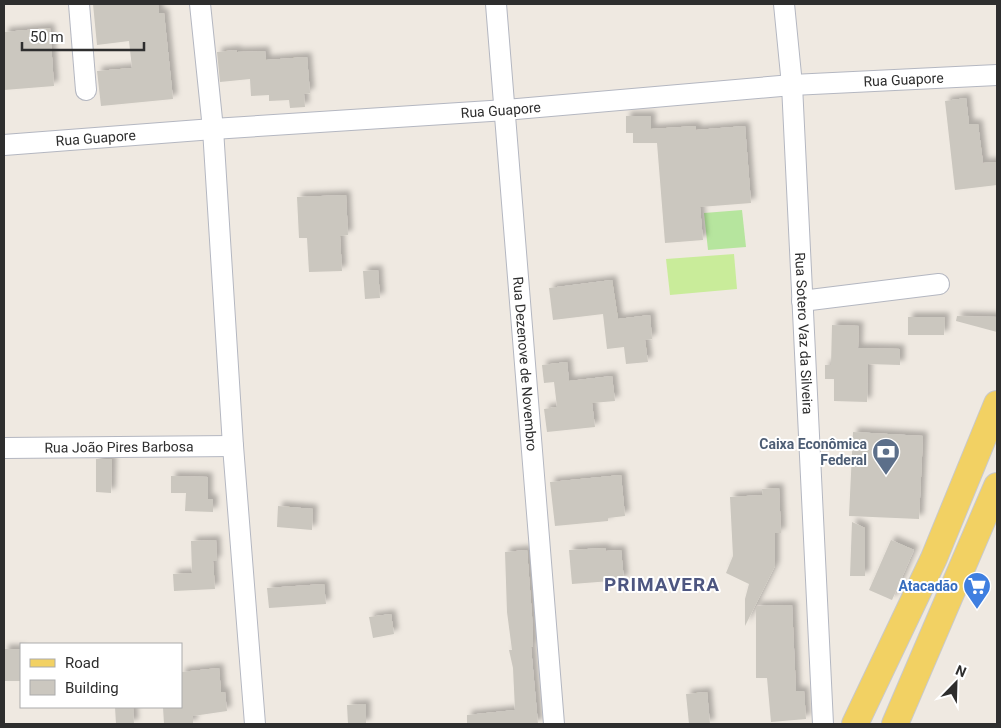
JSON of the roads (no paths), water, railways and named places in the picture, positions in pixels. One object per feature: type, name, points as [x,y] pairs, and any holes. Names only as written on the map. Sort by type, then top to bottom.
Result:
[{"type":"main road","points":[[855,724],[934,558],[997,404]]},
{"type":"main road","points":[[895,724],[997,486]]},
{"type":"street","points":[[78,4],[86,90]]},
{"type":"street","points":[[200,4],[213,129],[233,446],[255,724]]},
{"type":"street","name":"Rua Dezenove de Novembro","points":[[496,4],[554,724]]},
{"type":"street","name":"Rua Sotero Vaz da Silveira","points":[[784,4],[792,85],[823,724]]},
{"type":"street","name":"Rua Guapore","points":[[4,145],[506,110],[792,85],[997,74]]},
{"type":"street","points":[[802,301],[939,284]]},
{"type":"street","name":"Rua João Pires Barbosa","points":[[4,448],[233,446]]},
{"type":"place","name":"Caixa Econômica Federal","points":[[886,476]]},
{"type":"place","name":"Atacadão","points":[[977,610]]},
{"type":"district","name":"PRIMAVERA","points":[[662,584]]}]
